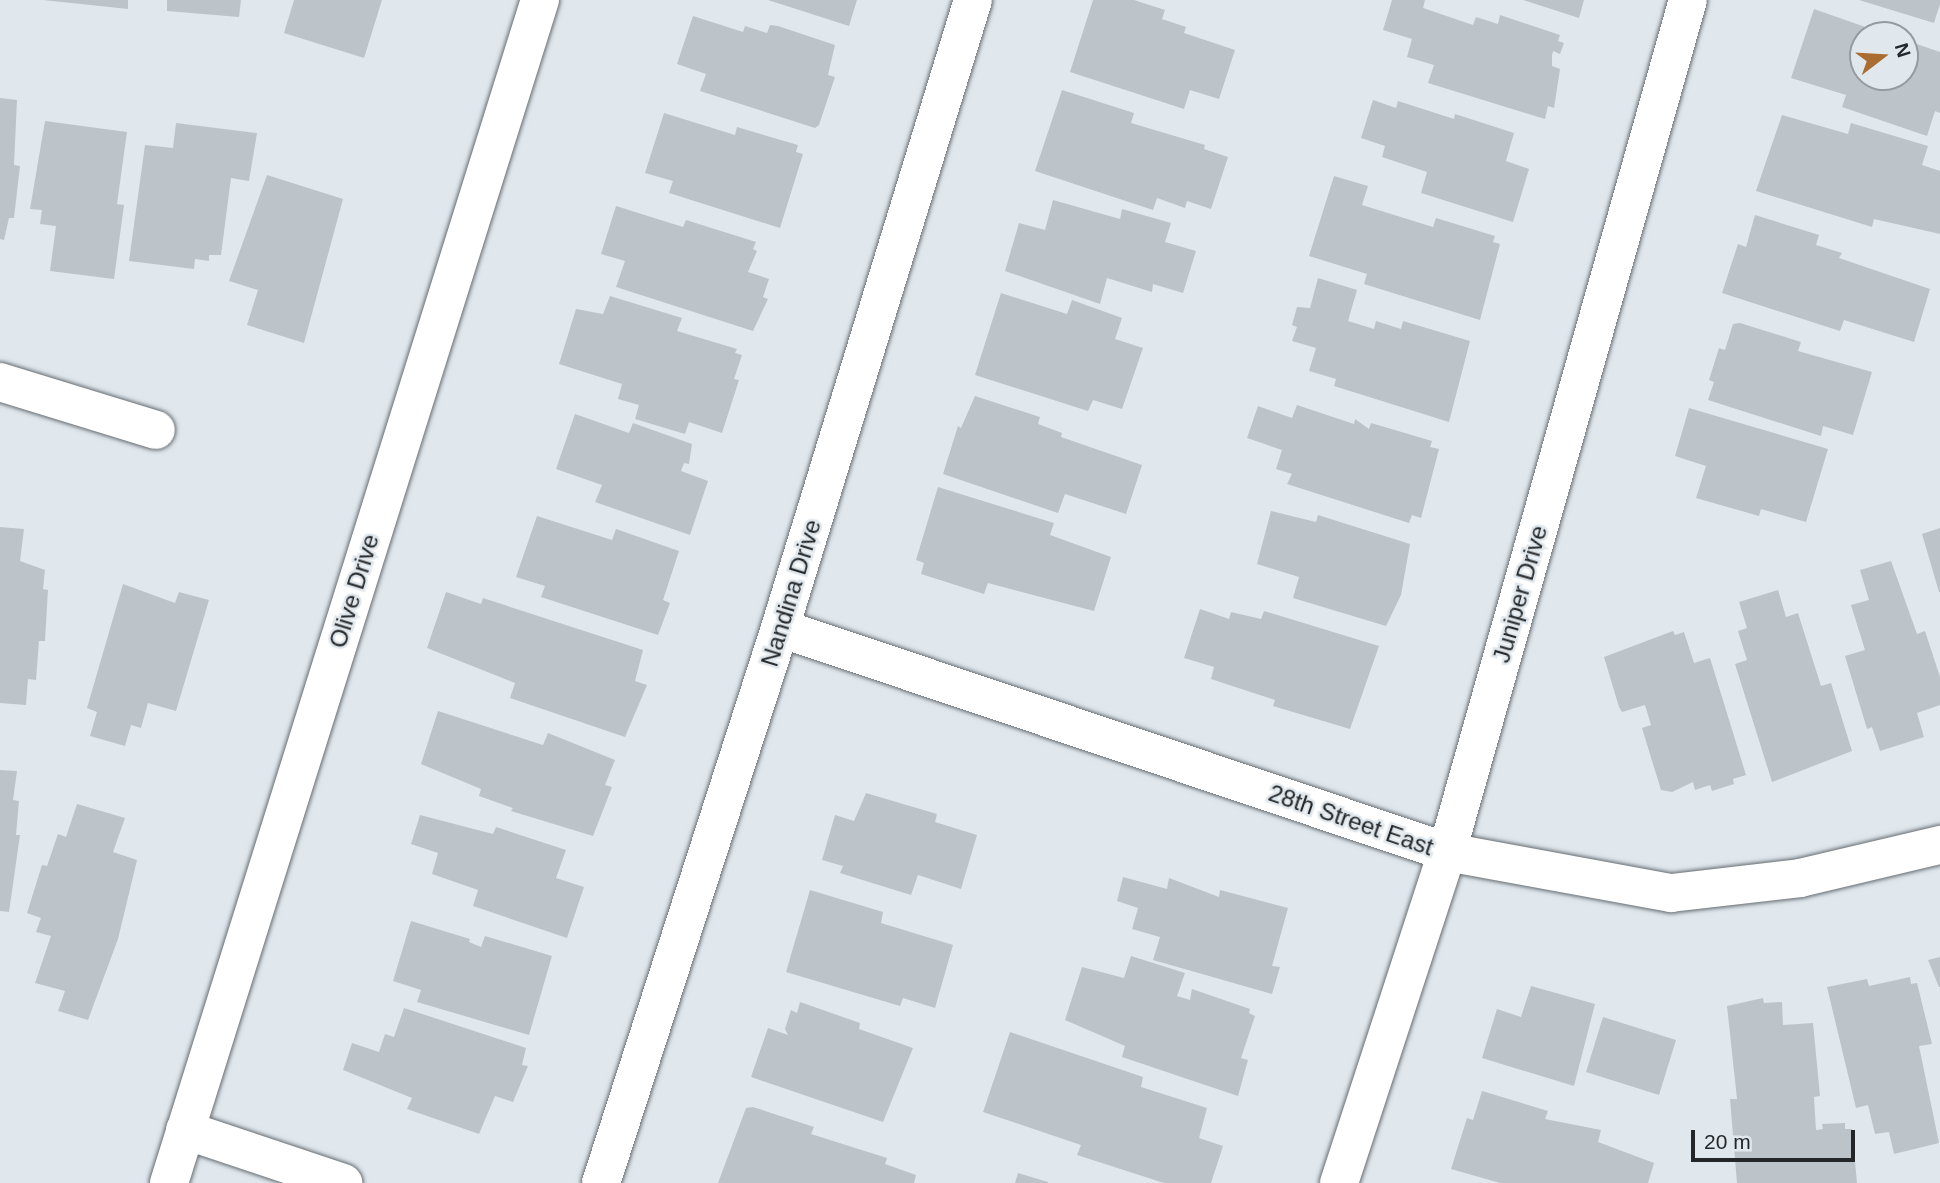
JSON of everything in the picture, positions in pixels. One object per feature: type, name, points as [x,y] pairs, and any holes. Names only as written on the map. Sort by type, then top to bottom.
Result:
[{"type":"street","name":"Olive Drive","points":[[169,1183],[540,0]]},
{"type":"street","name":"Nandina Drive","points":[[601,1183],[780,628],[973,0]]},
{"type":"street","name":"Juniper Drive","points":[[1339,1183],[1447,852],[1688,0]]},
{"type":"street","points":[[0,382],[156,430]]},
{"type":"street","name":"28th Street East","points":[[780,628],[1447,852],[1671,893],[1800,878],[1940,845]]},
{"type":"street","points":[[185,1130],[343,1183]]},
{"type":"building","points":[[43,0],[128,0],[128,9]]},
{"type":"building","points":[[167,0],[241,0],[239,17],[167,11]]},
{"type":"building","points":[[294,0],[382,0],[364,58],[284,33]]},
{"type":"building","points":[[768,0],[857,0],[849,26]]},
{"type":"building","points":[[1093,0],[1134,0],[1165,10],[1162,19],[1186,27],[1184,33],[1235,50],[1219,99],[1190,90],[1184,109],[1070,72]]},
{"type":"building","points":[[1392,0],[1425,0],[1423,8],[1473,25],[1476,17],[1498,24],[1500,15],[1560,35],[1558,41],[1564,43],[1560,54],[1553,51],[1552,55],[1552,66],[1560,69],[1554,108],[1548,106],[1545,119],[1428,83],[1434,65],[1407,57],[1412,39],[1383,30]]},
{"type":"building","points":[[1523,0],[1584,0],[1579,18]]},
{"type":"building","points":[[1859,0],[1940,0],[1940,4],[1934,23]]},
{"type":"building","points":[[1814,9],[1849,21],[1849,91],[1919,91],[1919,45],[1940,52],[1940,113],[1935,111],[1927,136],[1842,107],[1846,95],[1791,78]]},
{"type":"building","points":[[693,16],[743,32],[745,26],[767,33],[770,25],[778,26],[835,45],[828,75],[835,77],[819,125],[815,128],[700,91],[706,74],[677,64]]},
{"type":"building","points":[[1062,90],[1134,113],[1131,123],[1205,145],[1204,149],[1228,157],[1211,209],[1187,201],[1185,208],[1157,198],[1153,210],[1035,171]]},
{"type":"building","points":[[0,98],[17,100],[14,165],[20,166],[14,218],[9,218],[4,240],[0,239]]},
{"type":"building","points":[[1373,100],[1396,108],[1398,101],[1454,119],[1455,114],[1514,133],[1506,161],[1529,169],[1513,222],[1421,193],[1427,172],[1382,157],[1385,146],[1361,138]]},
{"type":"building","points":[[664,113],[735,135],[737,127],[798,145],[796,152],[803,154],[780,228],[669,193],[673,181],[645,173]]},
{"type":"building","points":[[1782,115],[1848,134],[1851,123],[1928,146],[1922,165],[1940,171],[1940,234],[1874,219],[1872,227],[1756,191]]},
{"type":"building","points":[[45,121],[127,132],[117,204],[124,205],[114,279],[50,271],[56,226],[40,224],[42,210],[30,209]]},
{"type":"building","points":[[176,123],[257,133],[249,181],[231,178],[221,255],[209,255],[209,261],[195,259],[194,269],[129,261],[145,145],[173,148]]},
{"type":"building","points":[[267,175],[343,199],[304,343],[247,325],[258,290],[229,281]]},
{"type":"building","points":[[1334,176],[1368,186],[1362,205],[1433,227],[1436,218],[1495,236],[1493,242],[1500,244],[1480,320],[1364,284],[1367,274],[1309,256]]},
{"type":"building","points":[[1053,200],[1120,219],[1122,209],[1171,223],[1165,242],[1196,251],[1183,293],[1153,284],[1152,292],[1107,278],[1100,304],[1005,271],[1019,223],[1045,230]]},
{"type":"building","points":[[616,206],[683,227],[686,220],[756,242],[753,249],[757,251],[748,272],[769,279],[763,297],[768,299],[753,331],[616,287],[625,261],[601,254]]},
{"type":"building","points":[[1755,215],[1819,235],[1816,245],[1842,253],[1839,258],[1930,289],[1914,342],[1844,320],[1840,331],[1722,293],[1738,244],[1746,247]]},
{"type":"building","points":[[1318,278],[1357,290],[1348,321],[1374,329],[1376,321],[1401,329],[1403,321],[1470,341],[1449,422],[1334,386],[1336,379],[1309,371],[1316,348],[1292,341],[1297,327],[1292,325],[1297,307],[1310,308]]},
{"type":"building","points":[[1001,293],[1067,314],[1072,300],[1122,318],[1115,339],[1143,348],[1122,409],[1093,400],[1088,411],[975,375]]},
{"type":"building","points":[[610,296],[682,318],[677,331],[737,349],[735,353],[742,355],[734,379],[739,380],[722,433],[689,422],[685,434],[635,419],[639,405],[618,399],[622,384],[559,364],[576,309],[603,314]]},
{"type":"building","points":[[1740,323],[1801,342],[1798,351],[1872,372],[1853,435],[1823,426],[1821,436],[1708,400],[1714,382],[1709,380],[1719,348],[1725,350],[1733,324]]},
{"type":"building","points":[[975,396],[1040,417],[1038,424],[1062,433],[1061,437],[1142,465],[1126,514],[1065,494],[1058,513],[943,474],[958,426],[961,428]]},
{"type":"building","points":[[1297,405],[1354,424],[1355,419],[1369,429],[1371,423],[1432,441],[1430,447],[1439,449],[1421,518],[1412,515],[1409,523],[1287,484],[1292,474],[1276,469],[1282,450],[1247,438],[1258,406],[1292,418]]},
{"type":"building","points":[[1689,408],[1828,449],[1806,522],[1761,509],[1759,516],[1696,498],[1706,466],[1675,456]]},
{"type":"building","points":[[575,414],[629,433],[633,423],[692,444],[689,464],[684,463],[681,471],[708,481],[690,535],[595,502],[602,485],[556,469]]},
{"type":"building","points":[[938,487],[1054,523],[1050,535],[1111,557],[1094,611],[988,583],[984,594],[921,574],[924,563],[916,560]]},
{"type":"building","points":[[1271,511],[1316,522],[1318,515],[1410,544],[1401,595],[1386,626],[1293,598],[1299,577],[1257,564]]},
{"type":"building","points":[[537,516],[612,540],[616,529],[679,551],[663,600],[670,603],[658,635],[541,597],[545,586],[516,577]]},
{"type":"building","points":[[0,527],[24,529],[20,561],[45,570],[43,589],[48,590],[45,641],[39,641],[36,680],[28,679],[26,705],[0,703]]},
{"type":"building","points":[[1940,528],[1940,592],[1939,592],[1922,534]]},
{"type":"building","points":[[1891,561],[1917,634],[1925,631],[1940,677],[1940,705],[1917,713],[1924,737],[1880,751],[1872,727],[1867,729],[1845,656],[1865,650],[1851,605],[1869,600],[1860,570]]},
{"type":"building","points":[[123,584],[175,603],[179,592],[209,600],[176,711],[148,703],[141,728],[131,725],[125,746],[90,736],[97,712],[87,708]]},
{"type":"building","points":[[1778,590],[1786,617],[1798,613],[1821,686],[1831,683],[1852,751],[1772,782],[1735,664],[1747,660],[1738,631],[1747,628],[1739,602]]},
{"type":"building","points":[[446,592],[481,604],[483,598],[643,650],[635,681],[647,685],[625,737],[510,698],[515,683],[427,648]]},
{"type":"building","points":[[1200,609],[1229,619],[1231,612],[1261,619],[1264,611],[1379,646],[1350,729],[1273,706],[1275,700],[1211,679],[1214,667],[1184,658]]},
{"type":"building","points":[[1673,631],[1675,635],[1684,632],[1694,663],[1710,658],[1746,775],[1733,779],[1734,784],[1712,791],[1710,785],[1695,790],[1693,782],[1672,792],[1661,790],[1642,728],[1651,725],[1645,705],[1622,712],[1619,707],[1604,657]]},
{"type":"building","points":[[438,711],[543,745],[548,733],[615,760],[605,785],[612,787],[593,836],[511,811],[513,808],[479,796],[481,789],[421,764]]},
{"type":"building","points":[[0,770],[17,771],[13,800],[19,801],[16,835],[20,835],[9,912],[0,911]]},
{"type":"building","points":[[866,793],[937,814],[935,822],[977,835],[961,889],[918,875],[911,895],[840,873],[843,866],[822,860],[835,815],[854,821]]},
{"type":"building","points":[[77,804],[125,818],[113,852],[137,860],[118,939],[88,1020],[58,1011],[65,991],[35,983],[51,936],[36,932],[41,918],[27,913],[42,865],[47,866],[58,834],[66,837]]},
{"type":"building","points":[[420,815],[493,834],[496,827],[566,850],[556,878],[584,887],[567,938],[473,906],[478,890],[432,874],[438,853],[411,844]]},
{"type":"building","points":[[1123,877],[1167,889],[1169,878],[1219,897],[1220,890],[1288,908],[1272,966],[1280,967],[1272,994],[1153,960],[1160,937],[1132,929],[1138,908],[1117,901]]},
{"type":"building","points":[[810,890],[883,912],[881,923],[953,945],[935,1008],[903,998],[900,1006],[786,972]]},
{"type":"building","points":[[411,921],[470,939],[469,942],[481,947],[485,936],[552,956],[529,1035],[417,1002],[421,990],[393,981]]},
{"type":"building","points":[[1131,956],[1185,973],[1177,996],[1190,1000],[1192,989],[1250,1009],[1249,1013],[1255,1016],[1241,1058],[1248,1060],[1238,1096],[1122,1057],[1125,1046],[1065,1020],[1082,967],[1124,978]]},
{"type":"building","points":[[1940,957],[1940,987],[1939,987],[1928,960]]},
{"type":"building","points":[[1910,977],[1911,984],[1917,983],[1932,1044],[1919,1046],[1939,1143],[1894,1154],[1889,1132],[1875,1134],[1868,1105],[1856,1108],[1827,987],[1867,979],[1869,986]]},
{"type":"building","points":[[1531,986],[1595,1004],[1574,1086],[1482,1058],[1497,1009],[1521,1017]]},
{"type":"building","points":[[1763,998],[1764,1003],[1782,1002],[1783,1025],[1813,1023],[1820,1096],[1814,1097],[1816,1130],[1823,1129],[1822,1124],[1845,1123],[1845,1129],[1852,1129],[1857,1183],[1737,1183],[1730,1099],[1737,1099],[1727,1006]]},
{"type":"building","points":[[800,1002],[860,1023],[859,1029],[913,1048],[883,1122],[751,1077],[768,1028],[788,1035],[785,1029],[791,1010],[797,1013]]},
{"type":"building","points":[[404,1008],[526,1048],[522,1065],[528,1066],[513,1102],[495,1096],[479,1134],[407,1109],[412,1098],[343,1070],[352,1043],[379,1052],[385,1034],[394,1037]]},
{"type":"building","points":[[1603,1017],[1676,1040],[1659,1095],[1586,1072]]},
{"type":"building","points":[[1010,1032],[1143,1077],[1141,1087],[1207,1108],[1199,1138],[1223,1146],[1211,1183],[1164,1183],[1077,1155],[1081,1145],[983,1112]]},
{"type":"building","points":[[1482,1091],[1548,1111],[1545,1119],[1601,1130],[1598,1142],[1654,1163],[1648,1183],[1500,1183],[1451,1169],[1467,1118],[1473,1120]]},
{"type":"building","points":[[753,1107],[814,1127],[811,1134],[887,1158],[885,1164],[916,1175],[914,1183],[718,1183],[746,1108]]},
{"type":"building","points":[[1018,1173],[1048,1182],[1048,1183],[1015,1183]]}]
